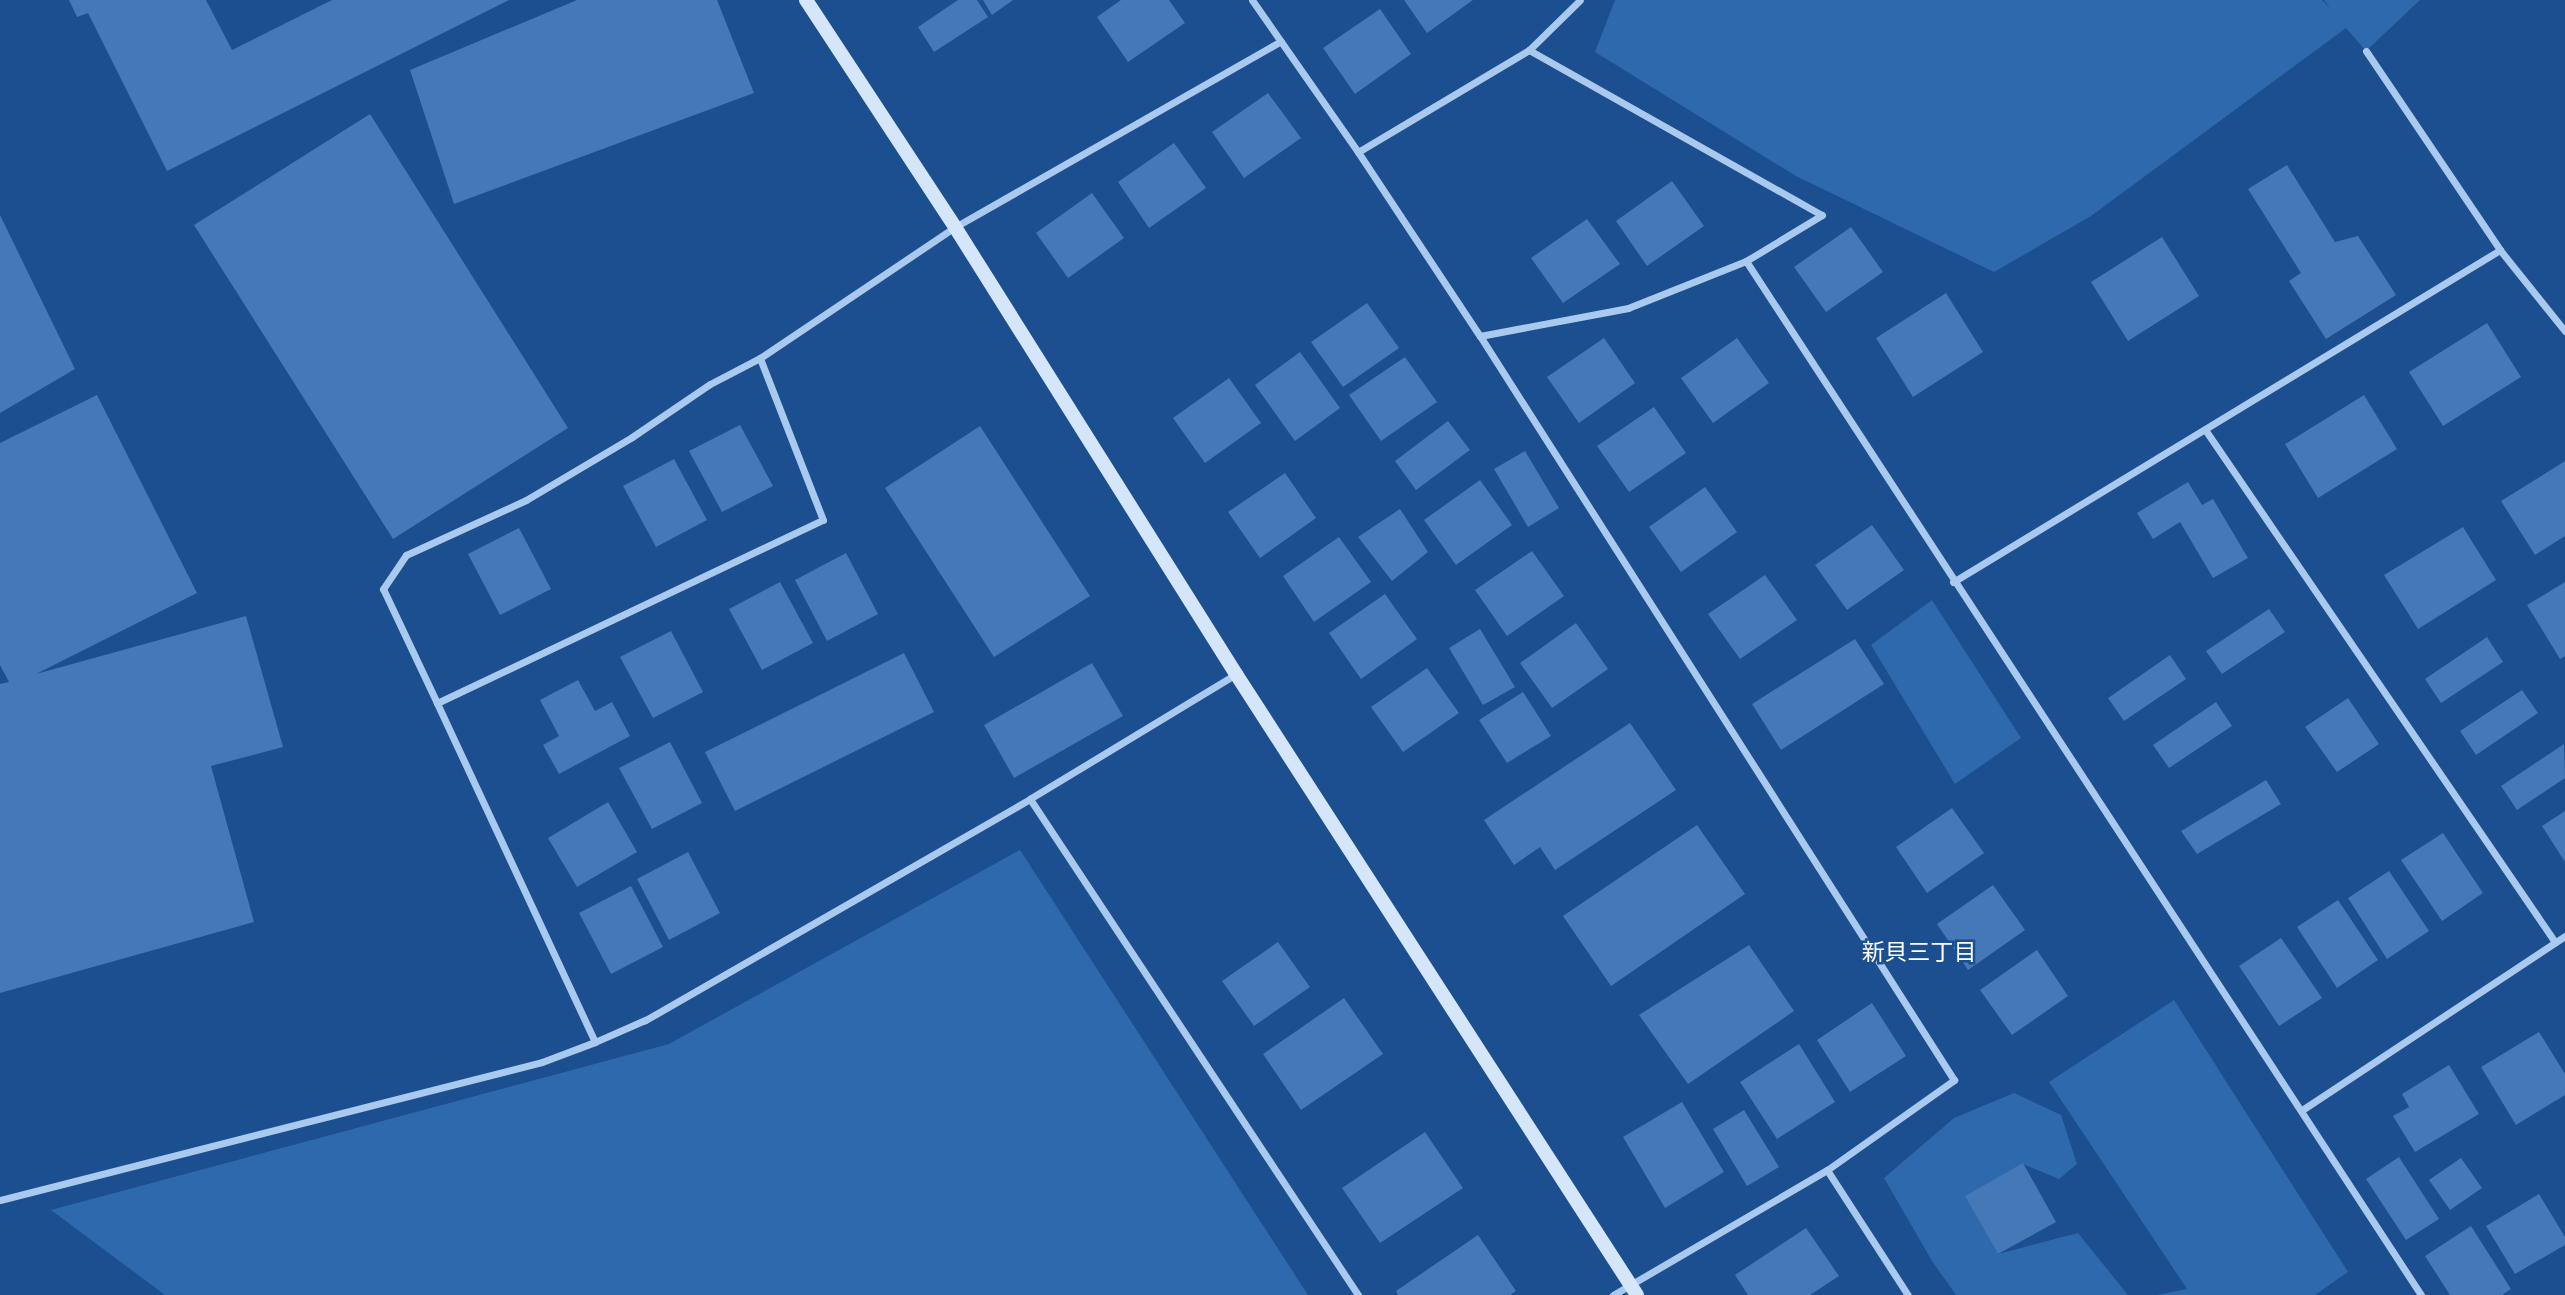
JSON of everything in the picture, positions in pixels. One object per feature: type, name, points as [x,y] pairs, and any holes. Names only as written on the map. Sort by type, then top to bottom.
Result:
[{"type":"street","points":[[806,0],[955,227],[1236,674],[1634,1290]]},
{"type":"street","points":[[1252,0],[1358,152],[1480,336],[1954,1080],[1826,1170],[1634,1290],[1613,1295]]},
{"type":"street","points":[[1358,152],[1529,50],[1580,0]]},
{"type":"street","points":[[595,1042],[383,589],[406,555],[526,500],[632,437],[710,384],[760,358],[955,227],[1280,41]]},
{"type":"street","points":[[1480,336],[1628,308],[1746,261],[1822,215],[1529,50]]},
{"type":"street","points":[[2366,51],[2500,250],[2565,331]]},
{"type":"street","points":[[1953,582],[2206,431],[2500,250]]},
{"type":"street","points":[[1746,261],[1953,582],[2421,1295]]},
{"type":"street","points":[[437,703],[823,520],[760,358]]},
{"type":"street","points":[[2206,431],[2555,942]]},
{"type":"street","points":[[0,1200],[542,1062],[595,1042],[645,1020],[1030,799],[1236,674]]},
{"type":"street","points":[[1030,799],[1357,1295]]},
{"type":"street","points":[[2302,1110],[2565,936]]},
{"type":"street","points":[[1826,1170],[1908,1295]]},
{"type":"shaded area","points":[[1615,0],[2322,0],[2330,8],[2324,0],[2420,0],[2366,51],[2346,28],[2091,216],[1994,272],[1796,176],[1595,52]]},
{"type":"shaded area","points":[[1932,600],[2021,738],[1955,784],[1871,645]]},
{"type":"shaded area","points":[[1020,850],[1308,1295],[165,1295],[51,1210],[669,1044]]},
{"type":"shaded area","points":[[2174,1000],[2348,1272],[2315,1295],[2157,1295],[2187,1289],[2049,1082]]},
{"type":"shaded area","points":[[2014,1093],[2061,1115],[2077,1164],[2059,1179],[2023,1164],[1966,1196],[1998,1254],[2078,1233],[2128,1295],[1956,1295],[1932,1261],[1884,1178],[1954,1118]]},
{"type":"building","points":[[69,0],[206,0],[232,50],[332,0],[509,0],[167,171],[88,13],[77,17]]},
{"type":"building","points":[[577,0],[717,0],[754,93],[454,204],[410,70]]},
{"type":"building","points":[[958,0],[977,0],[988,17],[934,52],[918,27]]},
{"type":"building","points":[[983,0],[1013,0],[992,15]]},
{"type":"building","points":[[1121,0],[1169,0],[1185,23],[1128,62],[1097,17]]},
{"type":"building","points":[[1404,0],[1473,0],[1427,33]]},
{"type":"building","points":[[1380,9],[1411,54],[1355,94],[1323,48]]},
{"type":"building","points":[[1268,93],[1301,138],[1244,178],[1212,132]]},
{"type":"building","points":[[370,114],[568,428],[393,539],[194,225]]},
{"type":"building","points":[[1174,143],[1206,188],[1149,228],[1118,182]]},
{"type":"building","points":[[2287,165],[2335,242],[2358,236],[2396,295],[2326,339],[2289,281],[2301,273],[2248,189]]},
{"type":"building","points":[[1672,181],[1704,226],[1647,266],[1616,221]]},
{"type":"building","points":[[1092,193],[1124,238],[1068,278],[1036,233]]},
{"type":"building","points":[[0,215],[75,369],[0,413]]},
{"type":"building","points":[[1587,219],[1620,264],[1563,303],[1531,258]]},
{"type":"building","points":[[1851,227],[1883,272],[1826,312],[1794,267]]},
{"type":"building","points":[[2162,237],[2199,296],[2128,341],[2091,282]]},
{"type":"building","points":[[1946,293],[1983,352],[1913,397],[1876,338]]},
{"type":"building","points":[[1367,303],[1399,348],[1343,387],[1311,342]]},
{"type":"building","points":[[2487,323],[2521,377],[2443,426],[2409,372]]},
{"type":"building","points":[[1604,338],[1635,383],[1579,423],[1547,377]]},
{"type":"building","points":[[1737,338],[1769,383],[1713,423],[1681,378]]},
{"type":"building","points":[[1300,352],[1340,408],[1295,441],[1255,385]]},
{"type":"building","points":[[1405,357],[1437,402],[1381,441],[1349,395]]},
{"type":"building","points":[[1229,378],[1261,423],[1205,463],[1173,418]]},
{"type":"building","points":[[97,395],[197,593],[36,674],[246,616],[283,747],[211,766],[254,922],[0,993],[0,684],[9,682],[0,665],[0,443]]},
{"type":"building","points":[[2364,395],[2397,449],[2318,498],[2285,444]]},
{"type":"building","points":[[1654,407],[1686,453],[1629,492],[1597,446]]},
{"type":"building","points":[[1448,421],[1470,450],[1416,490],[1395,461]]},
{"type":"building","points":[[740,425],[773,486],[722,512],[689,451]]},
{"type":"building","points":[[980,426],[1090,596],[994,657],[885,488]]},
{"type":"building","points":[[1525,451],[1559,508],[1528,527],[1494,469]]},
{"type":"building","points":[[674,459],[707,520],[656,547],[623,486]]},
{"type":"building","points":[[2565,461],[2565,536],[2535,555],[2501,501]]},
{"type":"building","points":[[1285,473],[1316,518],[1260,558],[1228,512]]},
{"type":"building","points":[[1480,480],[1512,525],[1456,565],[1424,520]]},
{"type":"building","points":[[2188,482],[2202,505],[2213,499],[2248,558],[2213,578],[2180,522],[2153,539],[2137,513]]},
{"type":"building","points":[[1705,487],[1737,532],[1681,572],[1649,527]]},
{"type":"building","points":[[1400,509],[1428,552],[1392,581],[1358,537]]},
{"type":"building","points":[[1872,525],[1904,570],[1847,610],[1815,565]]},
{"type":"building","points":[[2463,527],[2496,580],[2418,629],[2384,575]]},
{"type":"building","points":[[519,528],[551,589],[500,615],[468,554]]},
{"type":"building","points":[[1339,537],[1371,582],[1314,622],[1283,576]]},
{"type":"building","points":[[1532,551],[1564,596],[1507,636],[1475,590]]},
{"type":"building","points":[[846,553],[878,614],[827,641],[795,580]]},
{"type":"building","points":[[1765,575],[1797,620],[1740,659],[1708,614]]},
{"type":"building","points":[[780,582],[813,643],[762,670],[729,609]]},
{"type":"building","points":[[2565,582],[2565,656],[2560,659],[2527,605]]},
{"type":"building","points":[[1385,594],[1417,639],[1361,679],[1329,633]]},
{"type":"building","points":[[2269,609],[2285,632],[2222,674],[2206,651]]},
{"type":"building","points":[[1576,623],[1608,669],[1552,708],[1520,663]]},
{"type":"building","points":[[1480,629],[1515,687],[1483,705],[1449,648]]},
{"type":"building","points":[[671,631],[703,692],[653,718],[620,657]]},
{"type":"building","points":[[2487,637],[2503,662],[2441,703],[2425,679]]},
{"type":"building","points":[[1855,639],[1884,684],[1781,750],[1752,704]]},
{"type":"building","points":[[904,653],[934,712],[735,811],[705,752]]},
{"type":"building","points":[[2170,655],[2186,679],[2124,721],[2108,698]]},
{"type":"building","points":[[1092,663],[1123,716],[1014,778],[984,725]]},
{"type":"building","points":[[1427,668],[1459,713],[1403,752],[1371,707]]},
{"type":"building","points":[[578,680],[595,711],[612,702],[630,736],[559,774],[543,745],[559,736],[540,700]]},
{"type":"building","points":[[2522,690],[2538,713],[2476,755],[2460,731]]},
{"type":"building","points":[[1523,692],[1551,736],[1507,763],[1479,720]]},
{"type":"building","points":[[2348,698],[2379,744],[2337,772],[2305,727]]},
{"type":"building","points":[[2216,702],[2232,726],[2169,768],[2153,745]]},
{"type":"building","points":[[1630,723],[1676,790],[1555,870],[1540,847],[1514,865],[1484,820]]},
{"type":"building","points":[[670,742],[702,803],[652,829],[619,768]]},
{"type":"building","points":[[2564,744],[2565,778],[2517,810],[2501,786]]},
{"type":"building","points":[[2266,780],[2281,804],[2197,854],[2181,831]]},
{"type":"building","points":[[608,802],[637,852],[577,887],[548,838]]},
{"type":"building","points":[[1952,808],[1984,853],[1927,893],[1896,847]]},
{"type":"building","points":[[2565,811],[2565,862],[2542,826]]},
{"type":"building","points":[[1697,825],[1745,894],[1611,986],[1563,916]]},
{"type":"building","points":[[2443,833],[2483,893],[2442,921],[2401,860]]},
{"type":"building","points":[[688,852],[720,913],[669,940],[637,879]]},
{"type":"building","points":[[2389,871],[2429,931],[2387,959],[2348,898]]},
{"type":"building","points":[[1993,885],[2025,930],[1968,970],[1937,924]]},
{"type":"building","points":[[631,886],[663,947],[611,974],[579,913]]},
{"type":"building","points":[[2338,900],[2378,960],[2337,988],[2297,927]]},
{"type":"building","points":[[2281,938],[2322,998],[2279,1026],[2239,966]]},
{"type":"building","points":[[1278,942],[1310,987],[1254,1026],[1222,981]]},
{"type":"building","points":[[1749,945],[1794,1011],[1688,1084],[1639,1015]]},
{"type":"building","points":[[2037,950],[2068,996],[2012,1035],[1980,990]]},
{"type":"building","points":[[1344,998],[1383,1054],[1301,1110],[1263,1054]]},
{"type":"building","points":[[1872,1003],[1906,1056],[1850,1092],[1817,1040]]},
{"type":"building","points":[[2539,1032],[2565,1074],[2565,1095],[2516,1125],[2481,1067]]},
{"type":"building","points":[[1799,1044],[1835,1102],[1777,1139],[1740,1082]]},
{"type":"building","points":[[2449,1065],[2479,1114],[2415,1152],[2393,1116],[2409,1107],[2402,1094]]},
{"type":"building","points":[[1682,1102],[1724,1172],[1665,1208],[1623,1137]]},
{"type":"building","points":[[1744,1110],[1779,1167],[1747,1186],[1713,1129]]},
{"type":"building","points":[[1425,1132],[1463,1188],[1380,1243],[1342,1188]]},
{"type":"building","points":[[2399,1157],[2439,1219],[2406,1240],[2366,1179]]},
{"type":"building","points":[[2461,1158],[2482,1188],[2450,1210],[2429,1180]]},
{"type":"building","points":[[2023,1163],[2056,1222],[1998,1254],[1965,1196]]},
{"type":"building","points":[[2539,1194],[2565,1237],[2565,1245],[2515,1274],[2486,1226]]},
{"type":"building","points":[[2471,1226],[2511,1289],[2502,1295],[2450,1295],[2425,1256]]},
{"type":"building","points":[[1806,1228],[1839,1276],[1810,1295],[1748,1295],[1735,1275]]},
{"type":"building","points":[[1478,1235],[1516,1291],[1510,1295],[1398,1295],[1396,1291]]},
{"type":"district","name":"新貝三丁目","points":[[1919,952]]}]
